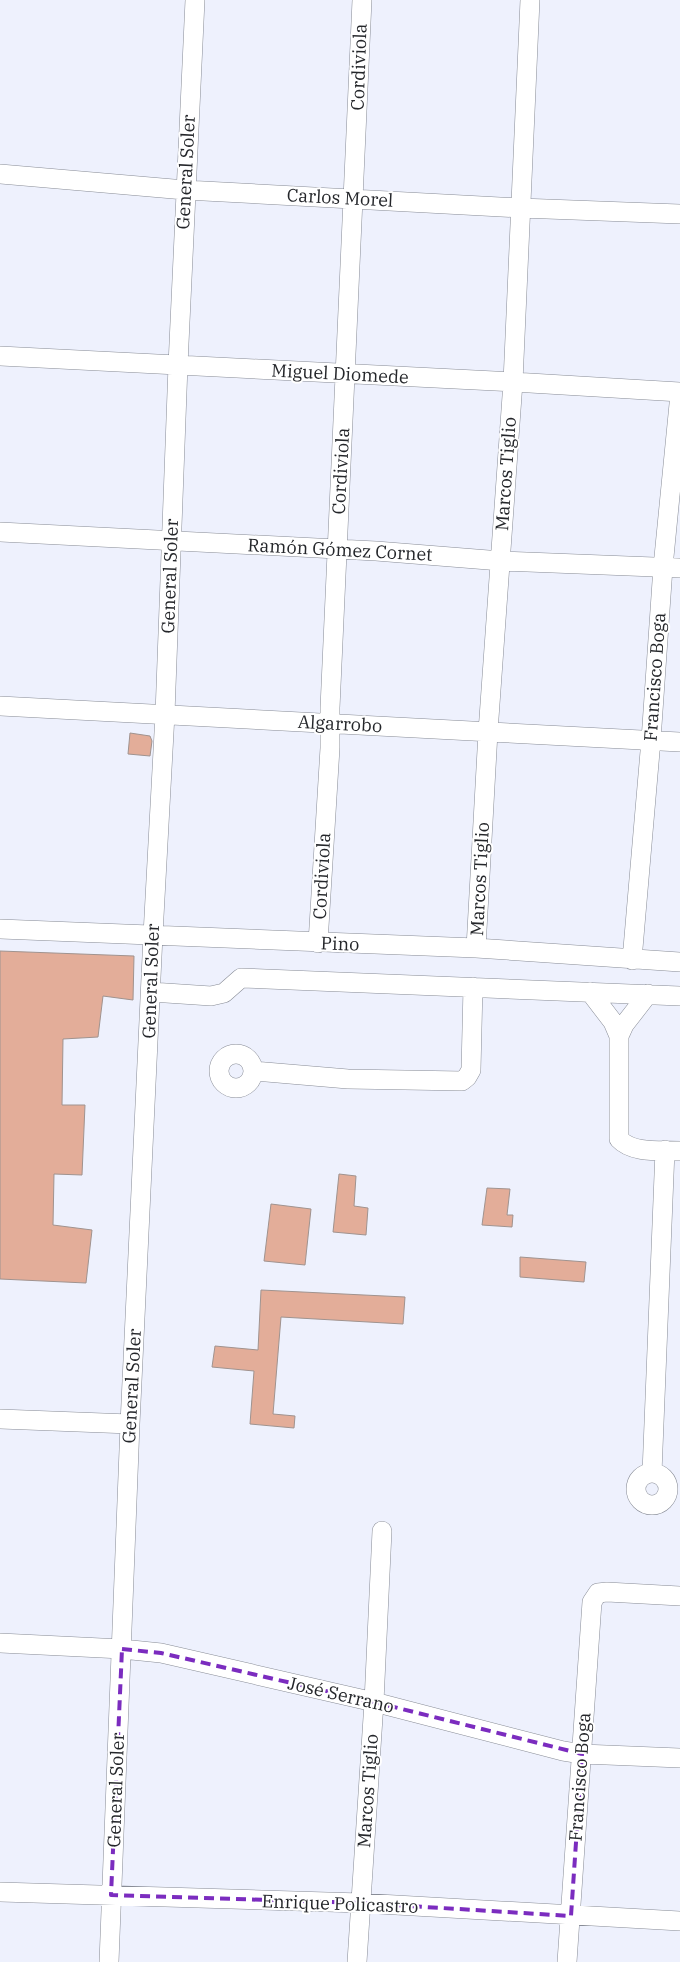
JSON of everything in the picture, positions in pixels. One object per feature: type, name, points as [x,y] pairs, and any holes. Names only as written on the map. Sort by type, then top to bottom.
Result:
[{"type":"street","name":"General Soler","points":[[108,1962],[130,1424],[165,714],[185,190],[195,0]]},
{"type":"street","name":"Cordiviola","points":[[318,943],[331,724],[330,708],[362,0]]},
{"type":"street","name":"Marcos Tiglio","points":[[476,948],[488,732],[513,382],[530,0]]},
{"type":"street","name":"Carlos Morel","points":[[0,174],[185,190],[520,208],[680,214]]},
{"type":"street","name":"Miguel Diomede","points":[[0,356],[513,382],[680,393]]},
{"type":"street","name":"Francisco Boga","points":[[632,960],[652,740],[671,568],[680,393]]},
{"type":"street","name":"Ramón Gómez Cornet","points":[[0,532],[376,551],[501,561],[671,568]]},
{"type":"street","name":"Algarrobo","points":[[0,706],[680,742]]},
{"type":"street","name":"Pino","points":[[0,929],[476,948],[680,962]]},
{"type":"street","points":[[151,992],[211,996],[224,993],[241,978],[680,996]]},
{"type":"street","points":[[253,1071],[348,1079],[462,1081],[468,1077],[470,1070],[473,987]]},
{"type":"street","points":[[590,992],[605,1010],[619,1036]]},
{"type":"street","points":[[648,994],[624,1025],[619,1036],[619,1139],[625,1146],[641,1149],[672,1150],[652,1473]]},
{"type":"street","points":[[0,1419],[130,1424]]},
{"type":"street","name":"Marcos Tiglio","points":[[357,1962],[374,1702],[382,1531]]},
{"type":"street","name":"Francisco Boga","points":[[568,1962],[592,1602],[598,1593],[680,1596]]},
{"type":"street","name":"José Serrano","points":[[0,1644],[122,1649],[161,1653],[374,1702],[563,1751],[582,1754],[680,1758]]},
{"type":"street","name":"Enrique Policastro","points":[[0,1892],[361,1903],[680,1921]]},
{"type":"highlighted area","points":[[122,1649],[161,1653],[374,1702],[582,1754],[571,1916],[361,1903],[111,1895]]},
{"type":"building","points":[[130,733],[150,736],[152,741],[150,756],[128,754]]},
{"type":"building","points":[[0,951],[134,956],[133,1000],[103,996],[98,1037],[63,1039],[62,1105],[85,1105],[82,1175],[54,1174],[53,1225],[92,1230],[86,1283],[0,1279]]},
{"type":"building","points":[[339,1174],[356,1176],[354,1206],[368,1208],[366,1235],[333,1232]]},
{"type":"building","points":[[487,1188],[510,1189],[507,1215],[513,1215],[512,1227],[482,1225]]},
{"type":"building","points":[[271,1204],[311,1209],[305,1265],[264,1261]]},
{"type":"building","points":[[520,1257],[586,1262],[584,1282],[520,1277]]},
{"type":"building","points":[[261,1290],[405,1297],[403,1324],[281,1317],[273,1414],[295,1416],[294,1428],[250,1424],[254,1371],[212,1367],[215,1346],[258,1350]]}]
